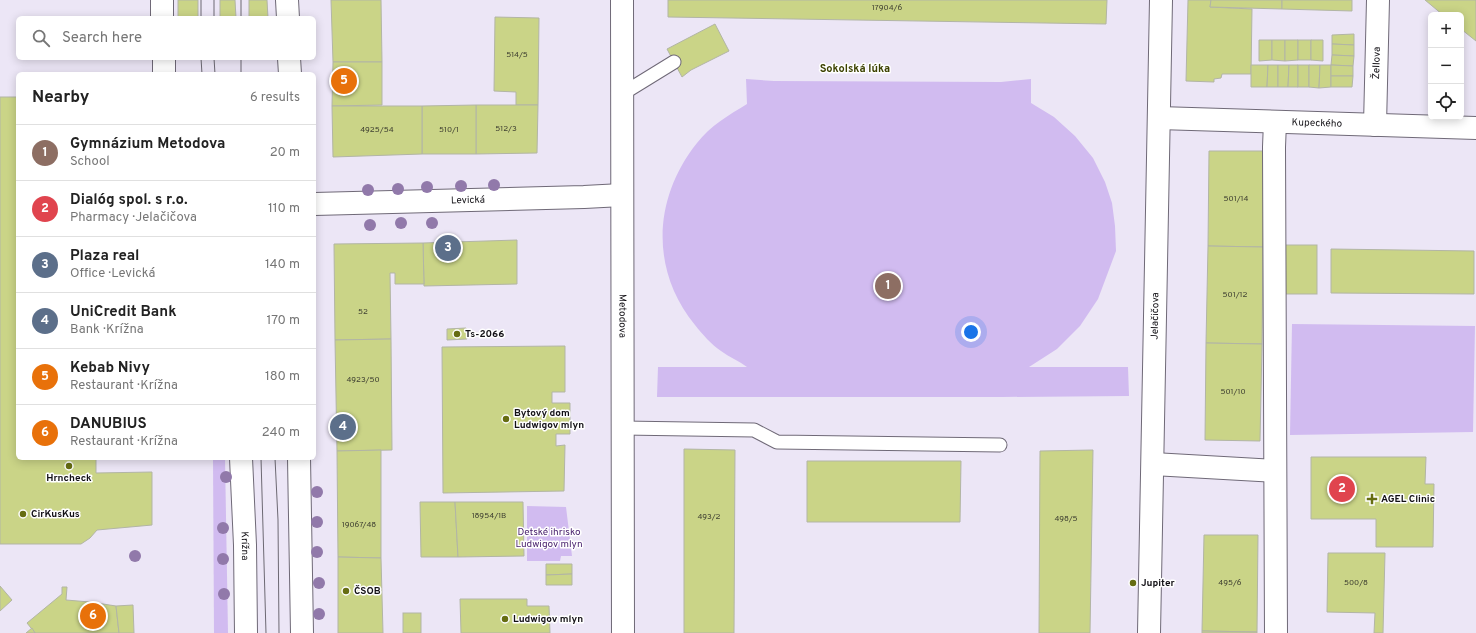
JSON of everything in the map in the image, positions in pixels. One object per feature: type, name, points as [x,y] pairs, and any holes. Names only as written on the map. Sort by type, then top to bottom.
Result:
[{"type":"street","points":[[162,0],[162,16]]},
{"type":"street","points":[[287,0],[288,16]]},
{"type":"street","name":"Metodova","points":[[622,0],[623,633]]},
{"type":"street","name":"Jelačičova","points":[[1149,633],[1161,0]]},
{"type":"street","name":"Žellova","points":[[1376,125],[1378,0]]},
{"type":"street","points":[[164,60],[164,72]]},
{"type":"street","points":[[289,60],[290,72]]},
{"type":"street","name":"Kupeckého","points":[[1159,118],[1476,128]]},
{"type":"street","points":[[1275,122],[1276,633]]},
{"type":"street","name":"Levická","points":[[316,204],[622,195]]},
{"type":"street","name":"Krížna","points":[[241,460],[245,545],[246,633]]},
{"type":"street","points":[[299,460],[302,633]]},
{"type":"street","points":[[1153,464],[1275,471]]},
{"type":"lane","points":[[622,94],[674,62]]},
{"type":"lane","points":[[623,428],[754,430],[777,442],[1000,445]]},
{"type":"green space","points":[[746,79],[774,81],[1001,82],[1031,79],[1031,103],[1054,117],[1075,136],[1093,158],[1105,182],[1112,203],[1116,251],[1098,299],[1080,326],[1057,349],[1029,367],[1128,367],[1129,396],[657,397],[658,367],[747,367],[711,343],[695,325],[680,304],[670,281],[664,258],[663,234],[665,210],[672,187],[682,164],[697,143],[708,131],[733,112],[747,104]]},
{"type":"green space","points":[[1292,324],[1475,326],[1473,432],[1290,435]]},
{"type":"green space","points":[[213,460],[225,460],[228,633],[214,633]]},
{"type":"green space","name":"Detské ihrisko Ludwigov mlyn","points":[[527,506],[566,507],[572,556],[561,556],[560,561],[527,561]]},
{"type":"building","points":[[178,0],[198,0],[198,16],[178,16]]},
{"type":"building","points":[[220,0],[235,0],[236,16],[220,16]]},
{"type":"building","points":[[249,0],[267,0],[268,16],[249,16]]},
{"type":"building","points":[[331,0],[381,0],[382,62],[333,62]]},
{"type":"building","points":[[668,0],[1107,0],[1106,24],[668,17]]},
{"type":"building","points":[[1188,0],[1211,0],[1210,7],[1252,9],[1251,74],[1222,74],[1221,78],[1214,79],[1214,82],[1186,81]]},
{"type":"building","points":[[1211,0],[1282,0],[1282,9],[1210,7]]},
{"type":"building","points":[[1282,0],[1352,0],[1352,11],[1282,9]]},
{"type":"building","points":[[1425,0],[1476,0],[1476,41],[1464,31],[1464,12],[1439,12]]},
{"type":"building","points":[[495,17],[539,18],[538,105],[516,105],[516,92],[494,91]]},
{"type":"building","points":[[715,24],[729,51],[691,70],[682,77],[667,49]]},
{"type":"building","points":[[1354,34],[1354,45],[1332,44],[1332,35]]},
{"type":"building","points":[[1259,40],[1272,40],[1272,60],[1259,61]]},
{"type":"building","points":[[1272,40],[1285,40],[1285,61],[1272,60]]},
{"type":"building","points":[[1285,40],[1298,40],[1298,60],[1285,61]]},
{"type":"building","points":[[1298,40],[1311,40],[1311,60],[1298,60]]},
{"type":"building","points":[[1311,40],[1323,40],[1323,61],[1311,60]]},
{"type":"building","points":[[1332,44],[1354,45],[1354,56],[1332,55]]},
{"type":"building","points":[[1332,55],[1354,56],[1353,66],[1331,65]]},
{"type":"building","points":[[333,62],[382,62],[382,105],[332,106]]},
{"type":"building","points":[[1251,65],[1268,65],[1267,87],[1251,87]]},
{"type":"building","points":[[1268,65],[1278,65],[1278,87],[1267,87]]},
{"type":"building","points":[[1278,65],[1289,65],[1288,87],[1278,87]]},
{"type":"building","points":[[1289,65],[1298,65],[1298,87],[1288,87]]},
{"type":"building","points":[[1298,65],[1309,65],[1309,87],[1298,87]]},
{"type":"building","points":[[1309,65],[1320,65],[1319,88],[1309,87]]},
{"type":"building","points":[[1320,65],[1331,65],[1331,87],[1319,88]]},
{"type":"building","points":[[1331,65],[1353,66],[1353,76],[1331,76]]},
{"type":"building","points":[[1331,76],[1353,76],[1352,87],[1331,87]]},
{"type":"building","points":[[0,97],[16,97],[16,460],[96,460],[96,473],[152,472],[152,525],[97,530],[90,538],[81,544],[0,544]]},
{"type":"building","points":[[476,105],[538,105],[537,153],[476,154]]},
{"type":"building","points":[[476,105],[476,154],[422,154],[422,106]]},
{"type":"building","points":[[332,106],[422,106],[422,154],[333,157]]},
{"type":"building","points":[[1209,151],[1264,151],[1263,247],[1208,246]]},
{"type":"building","points":[[517,240],[517,284],[424,286],[423,243]]},
{"type":"building","points":[[423,243],[424,284],[395,284],[395,273],[390,273],[391,339],[335,340],[334,244]]},
{"type":"building","points":[[1282,245],[1317,245],[1317,294],[1282,294]]},
{"type":"building","points":[[1208,246],[1263,247],[1262,344],[1206,343]]},
{"type":"building","points":[[1331,249],[1474,251],[1474,294],[1331,293]]},
{"type":"building","name":"Ts-2066","points":[[466,328],[467,339],[447,340],[447,329]]},
{"type":"building","points":[[391,339],[392,450],[337,451],[335,340]]},
{"type":"building","points":[[1206,343],[1262,344],[1260,441],[1205,440]]},
{"type":"building","name":"Bytový dom Ludwigov mlyn","points":[[565,346],[565,392],[552,392],[552,403],[570,403],[570,434],[556,434],[556,446],[565,445],[564,491],[443,493],[442,347]]},
{"type":"building","points":[[684,449],[735,450],[734,633],[684,633]]},
{"type":"building","points":[[381,450],[381,558],[338,557],[337,451]]},
{"type":"building","points":[[1093,450],[1090,633],[1039,633],[1040,451]]},
{"type":"building","name":"AGEL Clinic","points":[[1311,457],[1426,457],[1425,484],[1434,484],[1433,547],[1376,547],[1376,519],[1311,519]]},
{"type":"building","points":[[807,461],[961,461],[960,522],[807,522]]},
{"type":"building","points":[[420,502],[455,502],[458,557],[421,557]]},
{"type":"building","points":[[455,502],[523,502],[524,556],[458,557]]},
{"type":"building","points":[[1204,535],[1258,535],[1257,632],[1202,631]]},
{"type":"building","points":[[1328,553],[1385,553],[1383,633],[1374,633],[1375,613],[1327,612]]},
{"type":"building","points":[[338,557],[381,558],[383,633],[338,633]]},
{"type":"building","points":[[546,564],[572,564],[572,574],[546,575]]},
{"type":"building","points":[[572,574],[572,585],[546,585],[546,575]]},
{"type":"building","points":[[0,586],[12,600],[0,611]]},
{"type":"building","points":[[62,587],[67,587],[66,600],[116,606],[119,633],[35,633],[27,623],[62,594]]},
{"type":"building","name":"Ludwigov mlyn","points":[[460,599],[527,599],[527,606],[549,606],[550,633],[461,633]]},
{"type":"building","points":[[133,605],[134,633],[119,633],[116,606]]},
{"type":"building","points":[[403,613],[421,613],[421,633],[403,633]]},
{"type":"building","points":[[32,628],[35,633],[26,633]]},
{"type":"building","points":[[1202,631],[1257,632],[1257,633],[1202,633]]},
{"type":"tram line","points":[[201,0],[201,16]]},
{"type":"tram line","points":[[214,0],[214,16]]},
{"type":"tram line","points":[[241,0],[241,16]]},
{"type":"tram line","points":[[201,60],[202,72]]},
{"type":"tram line","points":[[214,60],[215,72]]},
{"type":"tram line","points":[[241,60],[241,72]]},
{"type":"tram line","points":[[261,460],[266,633]]},
{"type":"tram line","points":[[275,460],[278,520],[279,633]]},
{"type":"place","name":"Kebab Nivy","points":[[344,81]]},
{"type":"place","name":"Plaza real","points":[[448,248]]},
{"type":"place","name":"Gymnázium Metodova","points":[[888,286]]},
{"type":"place","name":"Ts-2066","points":[[457,334]]},
{"type":"place","name":"Bytový dom Ludwigov mlyn","points":[[506,419]]},
{"type":"place","name":"UniCredit Bank","points":[[343,427]]},
{"type":"place","name":"Hrncheck","points":[[69,466]]},
{"type":"place","name":"Dialóg spol. s r.o.","points":[[1342,489]]},
{"type":"place","name":"AGEL Clinic","points":[[1372,499]]},
{"type":"place","name":"CirKusKus","points":[[23,514]]},
{"type":"place","name":"Jupiter","points":[[1133,583]]},
{"type":"place","name":"ČSOB","points":[[346,591]]},
{"type":"place","name":"DANUBIUS","points":[[93,616]]},
{"type":"place","name":"Ludwigov mlyn","points":[[505,619]]},
{"type":"district","name":"Sokolská lúka","points":[[855,69]]}]
